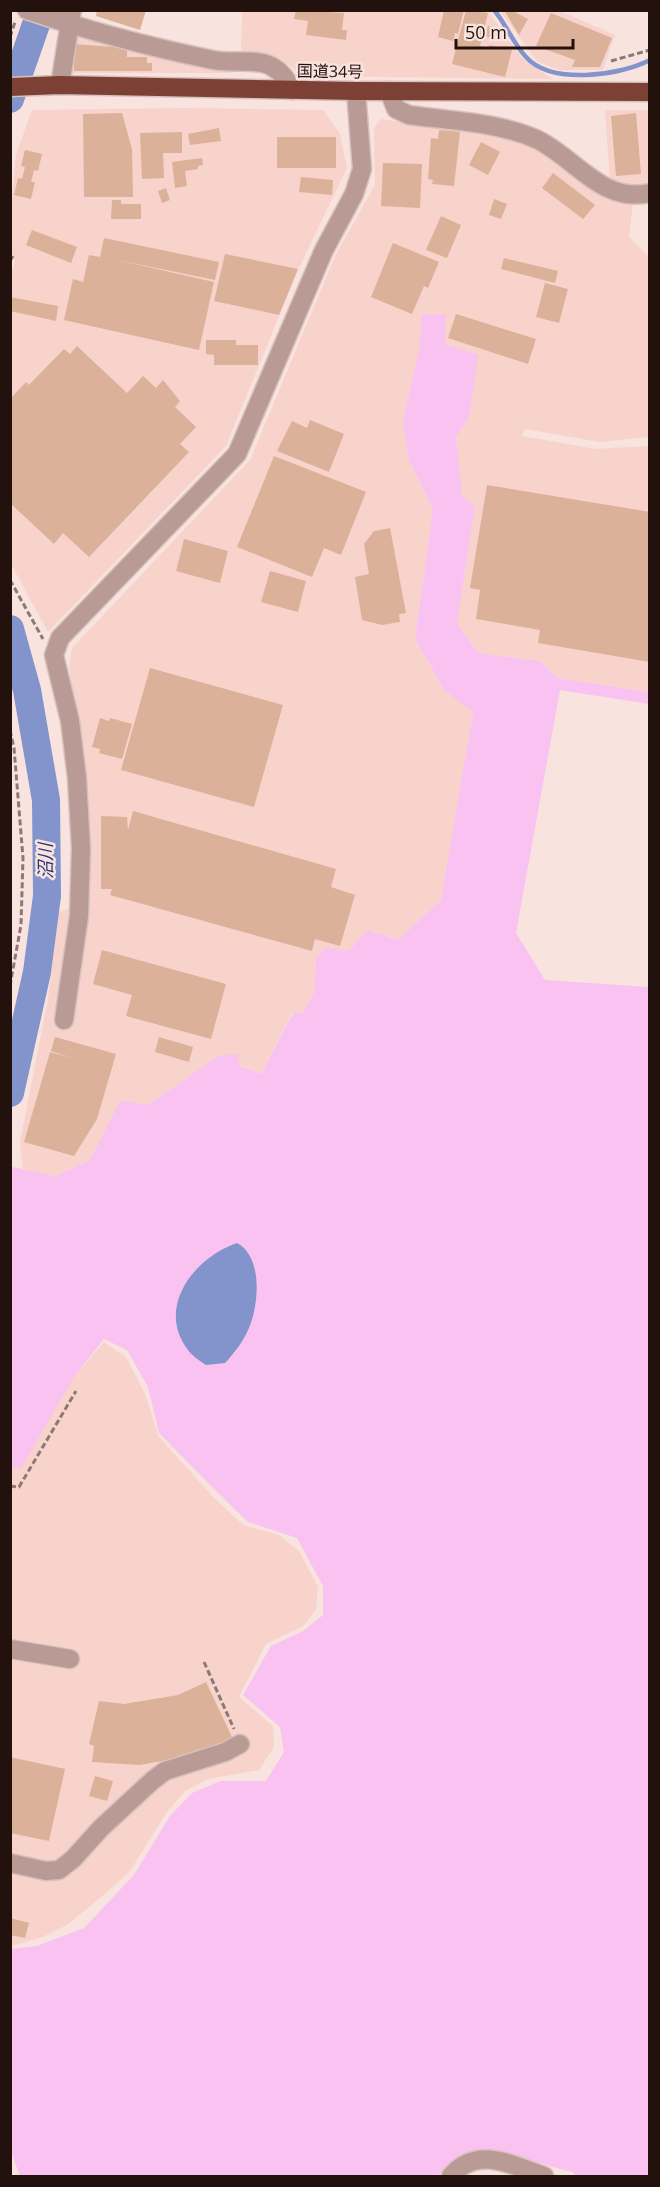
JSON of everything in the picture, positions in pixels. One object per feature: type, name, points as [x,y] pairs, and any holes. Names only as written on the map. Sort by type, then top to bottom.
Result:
[{"type":"highway","name":"国道34号","points":[[10,87],[60,85],[356,91],[650,92]]},
{"type":"street","points":[[21,15],[70,17],[228,63],[255,62],[270,66],[285,76],[292,90]]},
{"type":"street","points":[[60,85],[70,17]]},
{"type":"street","points":[[64,1020],[79,916],[81,848],[77,778],[70,721],[54,655],[60,638],[237,454],[324,250],[354,194],[362,169],[356,91]]},
{"type":"street","points":[[388,91],[396,110],[409,116],[511,130],[558,150],[592,181],[614,191],[641,195],[650,193]]},
{"type":"street","points":[[10,1649],[70,1659]]},
{"type":"street","points":[[10,1863],[45,1871],[58,1870],[73,1859],[101,1828],[165,1771],[225,1752],[240,1744]]},
{"type":"street","points":[[451,2176],[458,2168],[474,2159],[495,2159],[544,2176]]},
{"type":"path","points":[[10,37],[21,15]]},
{"type":"path","points":[[611,61],[650,50]]},
{"type":"path","points":[[10,261],[13,256]]},
{"type":"path","points":[[10,580],[54,655]]},
{"type":"path","points":[[10,730],[23,858],[21,925],[10,986]]},
{"type":"path","points":[[10,1485],[19,1487],[76,1390]]},
{"type":"path","points":[[204,1662],[240,1744]]},
{"type":"shaded area","points":[[242,11],[488,11],[522,58],[552,79],[303,76],[279,58],[259,53],[241,55]]},
{"type":"shaded area","points":[[500,11],[560,11],[615,35],[603,70],[559,70],[537,61]]},
{"type":"shaded area","points":[[88,35],[234,73],[67,73],[73,37]]},
{"type":"shaded area","points":[[186,108],[323,110],[340,134],[347,168],[298,270],[226,446],[48,632],[11,564],[10,278],[15,261],[11,251],[11,209],[16,155],[32,110]]},
{"type":"shaded area","points":[[605,110],[649,110],[649,184],[626,185],[610,180]]},
{"type":"shaded area","points":[[381,119],[525,140],[557,156],[582,182],[609,198],[633,202],[629,237],[649,257],[649,437],[600,442],[525,429],[522,436],[596,449],[649,446],[649,692],[557,678],[540,661],[478,653],[457,623],[475,507],[462,496],[456,437],[469,417],[445,344],[421,315],[420,345],[403,421],[409,460],[433,509],[415,639],[445,691],[473,711],[441,900],[398,940],[368,930],[348,951],[316,958],[314,992],[303,1014],[292,1013],[261,1074],[218,1056],[148,1105],[120,1102],[90,1160],[56,1176],[24,1170],[74,1377],[104,1342],[126,1357],[145,1394],[159,1437],[214,1498],[243,1525],[279,1535],[299,1551],[318,1587],[316,1610],[303,1626],[266,1644],[239,1697],[273,1726],[274,1747],[259,1770],[208,1779],[185,1791],[166,1813],[130,1871],[106,1893],[67,1925],[43,1937],[11,1946],[10,1167],[23,1169],[20,1142],[48,999],[59,912],[89,902],[89,797],[69,667],[72,648],[250,460],[336,254],[375,185],[374,128]]},
{"type":"shaded area","points":[[446,314],[445,344],[478,355],[469,417],[456,437],[462,495],[475,507],[457,623],[478,653],[540,661],[557,678],[649,692],[649,704],[560,690],[516,933],[545,980],[649,987],[649,2176],[577,2176],[572,2172],[519,2158],[485,2155],[469,2157],[453,2164],[438,2176],[20,2176],[10,2149],[10,1949],[37,1946],[84,1928],[134,1875],[170,1816],[192,1793],[221,1781],[266,1781],[284,1752],[280,1727],[243,1695],[271,1646],[303,1631],[323,1615],[323,1586],[297,1538],[248,1522],[159,1433],[148,1387],[127,1350],[104,1339],[74,1377],[21,1468],[11,1466],[11,1167],[56,1176],[90,1160],[120,1101],[148,1105],[218,1056],[237,1054],[240,1066],[261,1074],[293,1013],[303,1013],[314,992],[316,958],[325,948],[348,951],[368,930],[398,940],[441,900],[473,712],[445,691],[415,639],[433,509],[409,460],[403,421],[420,345],[421,315]]},
{"type":"water","points":[[237,1243],[251,1259],[255,1270],[255,1307],[249,1328],[225,1363],[206,1365],[190,1352],[179,1334],[176,1317],[178,1301],[184,1286],[194,1272],[221,1250]]},
{"type":"building","points":[[97,10],[146,10],[140,30],[96,16]]},
{"type":"building","points":[[296,10],[344,13],[342,30],[347,30],[346,40],[306,35],[308,21],[294,19]]},
{"type":"building","points":[[444,10],[464,10],[458,34],[455,33],[453,41],[438,37]]},
{"type":"building","points":[[466,10],[488,13],[480,46],[489,48],[489,45],[512,50],[505,77],[452,64]]},
{"type":"building","points":[[504,10],[511,10],[528,19],[519,35]]},
{"type":"building","points":[[551,13],[612,38],[600,67],[572,67],[575,60],[536,46]]},
{"type":"building","points":[[488,26],[498,28],[495,39],[485,36]]},
{"type":"building","points":[[74,44],[127,48],[127,57],[147,57],[147,63],[152,63],[152,71],[74,71]]},
{"type":"building","points":[[122,113],[132,149],[133,197],[84,197],[83,114]]},
{"type":"building","points":[[636,113],[641,174],[616,176],[611,116]]},
{"type":"building","points":[[219,128],[221,141],[190,145],[188,134]]},
{"type":"building","points":[[439,130],[460,132],[454,186],[432,184],[433,180],[428,179],[431,138],[438,139]]},
{"type":"building","points":[[182,132],[182,153],[163,153],[164,178],[142,179],[140,133]]},
{"type":"building","points":[[277,137],[336,137],[336,168],[277,168]]},
{"type":"building","points":[[481,142],[500,152],[488,175],[469,165]]},
{"type":"building","points":[[25,150],[42,154],[38,171],[34,170],[31,182],[35,182],[31,199],[14,195],[18,178],[22,179],[25,167],[21,166]]},
{"type":"building","points":[[202,158],[203,165],[198,166],[198,169],[185,171],[187,186],[175,188],[172,162]]},
{"type":"building","points":[[383,163],[422,164],[420,208],[381,206]]},
{"type":"building","points":[[553,173],[595,205],[583,219],[542,188]]},
{"type":"building","points":[[301,177],[333,180],[332,195],[299,192]]},
{"type":"building","points":[[166,188],[170,200],[162,203],[158,191]]},
{"type":"building","points":[[494,199],[507,204],[501,219],[489,215]]},
{"type":"building","points":[[112,200],[121,200],[121,204],[141,204],[141,219],[111,219]]},
{"type":"building","points":[[441,216],[461,225],[447,258],[426,250]]},
{"type":"building","points":[[32,230],[77,247],[71,263],[26,245]]},
{"type":"building","points":[[104,238],[219,262],[215,280],[117,260],[214,282],[199,350],[64,320],[73,279],[83,282],[89,255],[100,257]]},
{"type":"building","points":[[393,243],[439,262],[428,288],[424,286],[412,314],[371,297]]},
{"type":"building","points":[[225,254],[298,269],[279,315],[214,301]]},
{"type":"building","points":[[504,258],[558,271],[555,283],[501,269]]},
{"type":"building","points":[[545,283],[568,289],[559,323],[536,317]]},
{"type":"building","points":[[10,297],[58,306],[56,321],[10,311]]},
{"type":"building","points":[[456,314],[536,339],[528,364],[448,338]]},
{"type":"building","points":[[206,340],[236,340],[236,345],[258,345],[258,365],[214,365],[214,355],[206,354]]},
{"type":"building","points":[[77,346],[127,393],[143,376],[156,388],[163,380],[180,401],[175,407],[196,427],[180,444],[189,452],[89,557],[63,533],[54,544],[10,503],[10,399],[26,382],[29,385],[64,349],[70,354]]},
{"type":"building","points":[[310,420],[344,434],[329,472],[277,451],[292,421],[307,428]]},
{"type":"building","points":[[274,456],[366,492],[341,555],[324,548],[312,577],[237,547]]},
{"type":"building","points":[[487,485],[650,512],[650,662],[538,643],[540,630],[476,619],[480,590],[470,588]]},
{"type":"building","points":[[390,528],[406,613],[399,614],[400,622],[382,625],[362,620],[355,577],[369,574],[364,544],[374,531]]},
{"type":"building","points":[[184,539],[228,551],[220,583],[176,571]]},
{"type":"building","points":[[270,571],[306,581],[298,612],[261,602]]},
{"type":"building","points":[[150,668],[283,705],[254,807],[121,770]]},
{"type":"building","points":[[100,718],[109,721],[110,718],[132,724],[122,759],[99,753],[100,749],[92,747]]},
{"type":"building","points":[[133,811],[336,869],[331,887],[355,895],[340,946],[315,939],[312,951],[110,895],[112,889],[101,889],[101,816],[127,817],[128,830]]},
{"type":"building","points":[[102,950],[226,984],[211,1039],[126,1016],[132,995],[93,984]]},
{"type":"building","points":[[55,1037],[116,1054],[97,1119],[74,1156],[24,1142],[50,1052],[72,1058],[51,1051]]},
{"type":"building","points":[[159,1037],[193,1047],[189,1062],[155,1052]]},
{"type":"building","points":[[206,1682],[233,1739],[196,1755],[139,1765],[92,1762],[94,1746],[89,1744],[99,1701],[124,1704],[178,1695]]},
{"type":"building","points":[[10,1757],[65,1769],[49,1841],[10,1833]]},
{"type":"building","points":[[95,1776],[113,1781],[107,1801],[89,1796]]},
{"type":"building","points":[[10,1918],[29,1923],[25,1938],[10,1935]]},
{"type":"waterway","name":"沼川","points":[[10,99],[41,10]]},
{"type":"waterway","points":[[494,10],[526,57],[537,66],[552,72],[586,75],[604,73],[637,66],[650,60]]},
{"type":"waterway","name":"沼川","points":[[10,629],[27,690],[46,800],[47,896],[37,972],[10,1093]]}]
